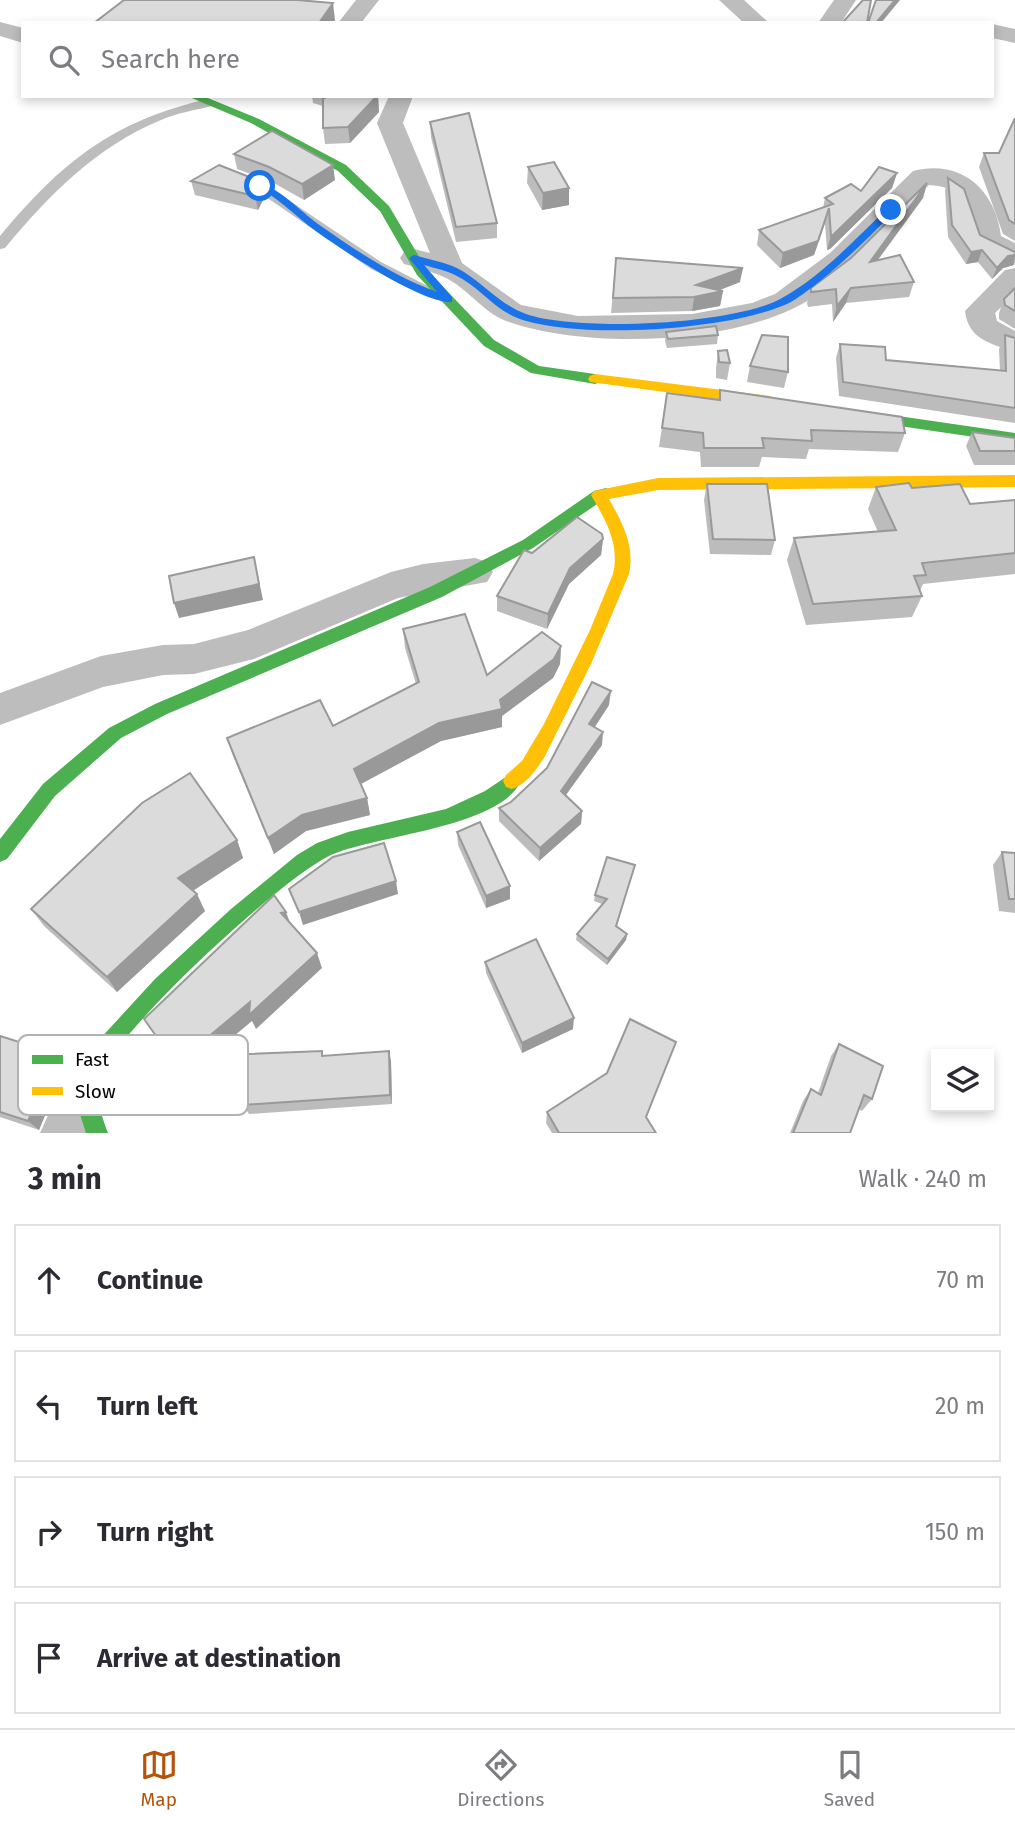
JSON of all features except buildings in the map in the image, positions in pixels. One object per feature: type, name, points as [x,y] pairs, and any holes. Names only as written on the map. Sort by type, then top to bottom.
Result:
[{"type":"main road","points":[[197,98],[255,121],[342,168],[385,209],[414,258],[489,343],[536,370],[785,403]]},
{"type":"main road","points":[[837,412],[1015,438]]},
{"type":"main road","points":[[0,853],[49,790],[115,733],[161,709],[436,592],[528,544],[599,495],[617,489],[659,484],[1015,481]]},
{"type":"main road","points":[[113,1035],[257,897],[289,871],[323,849],[467,812],[493,799],[529,766],[579,672],[614,593],[624,561],[618,529],[599,495]]},
{"type":"main road","points":[[89,1115],[97,1133]]},
{"type":"street","points":[[351,21],[368,0]]},
{"type":"street","points":[[730,0],[756,21]]},
{"type":"street","points":[[830,21],[845,0]]},
{"type":"street","points":[[0,29],[21,35]]},
{"type":"street","points":[[994,32],[1015,36]]},
{"type":"street","points":[[400,98],[390,123],[451,270]]},
{"type":"street","points":[[414,258],[467,277],[508,311],[555,324],[592,328],[722,320],[785,301],[833,264],[922,177],[944,176],[960,184],[981,205],[988,240],[1015,254]]},
{"type":"street","points":[[1015,277],[979,311],[980,318],[990,332],[1015,341]]},
{"type":"street","points":[[0,709],[101,672],[163,660],[194,659],[254,644],[391,586],[423,578],[475,572]]},
{"type":"street","points":[[64,1133],[72,1115]]},
{"type":"lane","points":[[0,245],[73,167],[115,137],[157,116],[208,103]]},
{"type":"lane","points":[[223,171],[274,192],[314,225],[387,274],[448,299]]},
{"type":"traffic: fast","points":[[197,98],[255,121],[342,168],[385,209],[422,272],[489,343],[536,370],[595,379]]},
{"type":"traffic: fast","points":[[850,414],[1015,438]]},
{"type":"traffic: fast","points":[[0,853],[49,790],[115,733],[161,709],[436,592],[528,544],[599,495],[606,494]]},
{"type":"traffic: fast","points":[[117,1035],[199,950],[304,861],[324,849],[348,840],[422,824],[469,809],[512,781]]},
{"type":"traffic: fast","points":[[91,1115],[97,1133]]},
{"type":"traffic: slow","points":[[595,379],[770,401]]},
{"type":"traffic: slow","points":[[606,494],[658,484],[1015,481]]},
{"type":"traffic: slow","points":[[512,781],[528,767],[551,729],[583,664],[621,574],[624,559],[621,542],[599,495]]},
{"type":"route","points":[[260,186],[274,192],[285,204],[314,225],[407,285],[448,299],[422,272],[414,258],[460,273],[508,311],[555,324],[592,328],[722,320],[785,301],[833,264],[891,210]]}]
